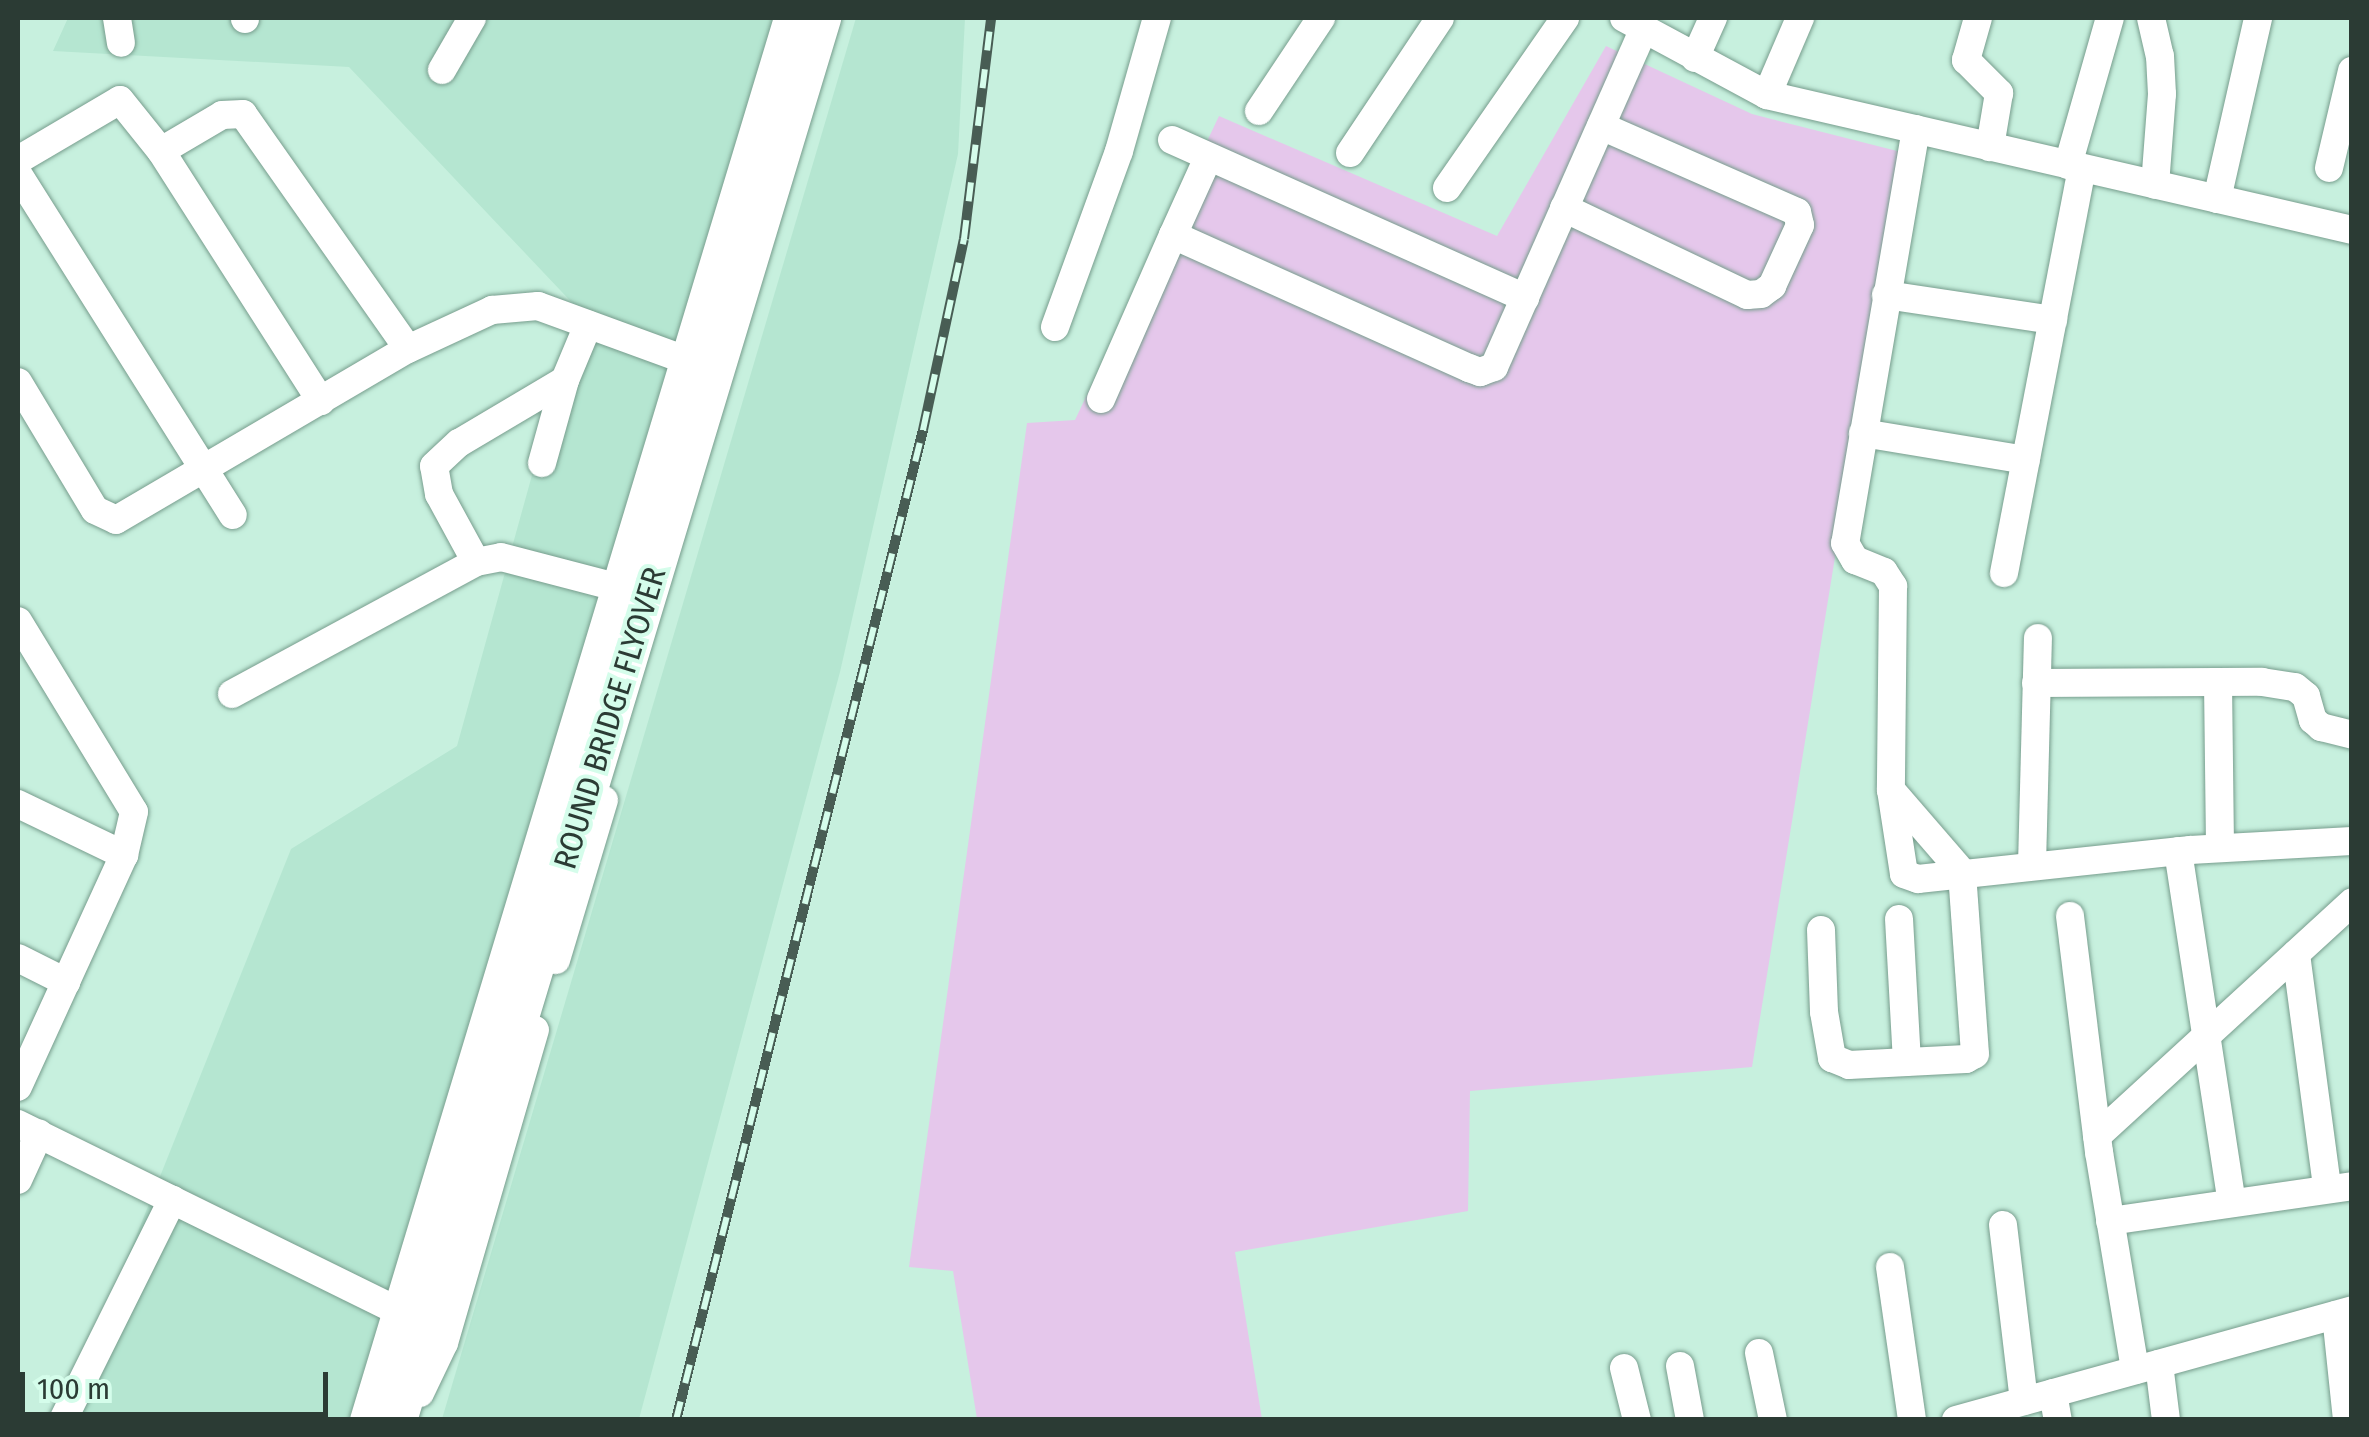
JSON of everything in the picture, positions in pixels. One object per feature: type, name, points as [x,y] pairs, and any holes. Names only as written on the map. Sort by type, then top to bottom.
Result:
[{"type":"main road","name":"ROUND BRIDGE FLYOVER","points":[[400,1420],[406,1306],[791,18]]},
{"type":"main road","name":"ROUND BRIDGE FLYOVER","points":[[406,1306],[823,18]]},
{"type":"main road","points":[[367,1420],[406,1306]]},
{"type":"street","points":[[442,70],[472,18]]},
{"type":"street","points":[[354,1420],[406,1306],[605,584],[778,18]]},
{"type":"street","points":[[407,1420],[450,1324],[837,18]]},
{"type":"street","points":[[1054,327],[1119,151],[1157,18]]},
{"type":"street","points":[[1259,111],[1321,18]]},
{"type":"street","points":[[1350,153],[1440,18]]},
{"type":"street","points":[[1448,188],[1564,18]]},
{"type":"street","points":[[1695,58],[1713,18]]},
{"type":"street","points":[[1767,95],[1800,18]]},
{"type":"street","points":[[1978,18],[1966,60],[1969,68],[1999,92],[1990,146]]},
{"type":"street","points":[[2004,573],[2053,320],[2075,166],[2110,18]]},
{"type":"street","points":[[2151,18],[2162,94],[2155,185]]},
{"type":"street","points":[[2218,199],[2258,18]]},
{"type":"street","points":[[1173,234],[1480,372],[1494,367],[1601,126],[1633,24],[1767,95],[2352,230]]},
{"type":"street","points":[[2329,168],[2352,71]]},
{"type":"street","points":[[18,160],[120,100],[161,151],[321,401]]},
{"type":"street","points":[[161,151],[222,115],[234,111],[243,114],[408,349]]},
{"type":"street","points":[[1564,208],[1747,294],[1761,294],[1772,286],[1800,225],[1796,212],[1787,207],[1601,126]]},
{"type":"street","points":[[1916,130],[1845,543],[1855,560],[1884,572],[1893,586],[1892,790],[1904,874],[1918,879],[2178,851],[2352,842]]},
{"type":"street","points":[[1172,140],[1525,298]]},
{"type":"street","points":[[1101,400],[1208,158]]},
{"type":"street","points":[[18,174],[233,515]]},
{"type":"street","points":[[1886,295],[2053,320]]},
{"type":"street","points":[[18,382],[87,498],[105,516],[116,520],[408,349],[511,305],[538,306],[675,356]]},
{"type":"street","points":[[542,463],[565,380],[588,325]]},
{"type":"street","points":[[476,562],[439,494],[434,466],[460,443],[565,380]]},
{"type":"street","points":[[1863,433],[2026,460]]},
{"type":"street","points":[[232,694],[476,562],[502,556],[605,584]]},
{"type":"street","points":[[18,621],[132,804],[134,823],[124,855],[18,1087]]},
{"type":"street","points":[[2032,865],[2038,638]]},
{"type":"street","points":[[2036,683],[2218,682],[2300,689],[2321,728],[2352,735]]},
{"type":"street","points":[[2218,682],[2220,848]]},
{"type":"street","points":[[1821,930],[1824,1012],[1832,1058],[1849,1064],[1907,1062],[1966,1059],[1976,1051],[1962,872],[1892,790]]},
{"type":"street","points":[[18,804],[124,855]]},
{"type":"street","points":[[2178,851],[2232,1202]]},
{"type":"street","points":[[2097,1136],[2352,902]]},
{"type":"street","points":[[2070,916],[2110,1221],[2147,1367],[2166,1420]]},
{"type":"street","points":[[1899,919],[1907,1062]]},
{"type":"street","points":[[2110,1221],[2339,1186],[2296,954]]},
{"type":"street","points":[[18,958],[66,982]]},
{"type":"street","points":[[18,1180],[28,1129],[172,1200],[406,1306]]},
{"type":"street","points":[[63,1420],[172,1200]]},
{"type":"street","points":[[2004,1225],[2024,1401]]},
{"type":"street","points":[[1890,1268],[1912,1420]]},
{"type":"street","points":[[1958,1419],[2024,1401],[2055,1406],[2147,1367],[2344,1313],[2347,1420]]},
{"type":"street","points":[[1759,1353],[1773,1420]]},
{"type":"street","points":[[1680,1366],[1690,1420]]},
{"type":"street","points":[[1624,1368],[1636,1420]]},
{"type":"shaded area","points":[[68,18],[773,18],[349,1419],[63,1419],[291,849],[457,746],[578,309],[349,67],[53,51]]},
{"type":"shaded area","points":[[856,18],[965,18],[958,154],[840,672],[639,1419],[442,1419]]},
{"type":"shaded area","points":[[1606,46],[1752,114],[1901,152],[1752,1067],[1470,1091],[1468,1211],[1235,1252],[1262,1419],[977,1419],[953,1271],[909,1267],[1027,423],[1075,420],[1219,116],[1497,236]]},
{"type":"railway","points":[[676,1420],[923,430],[964,239],[991,18]]}]
